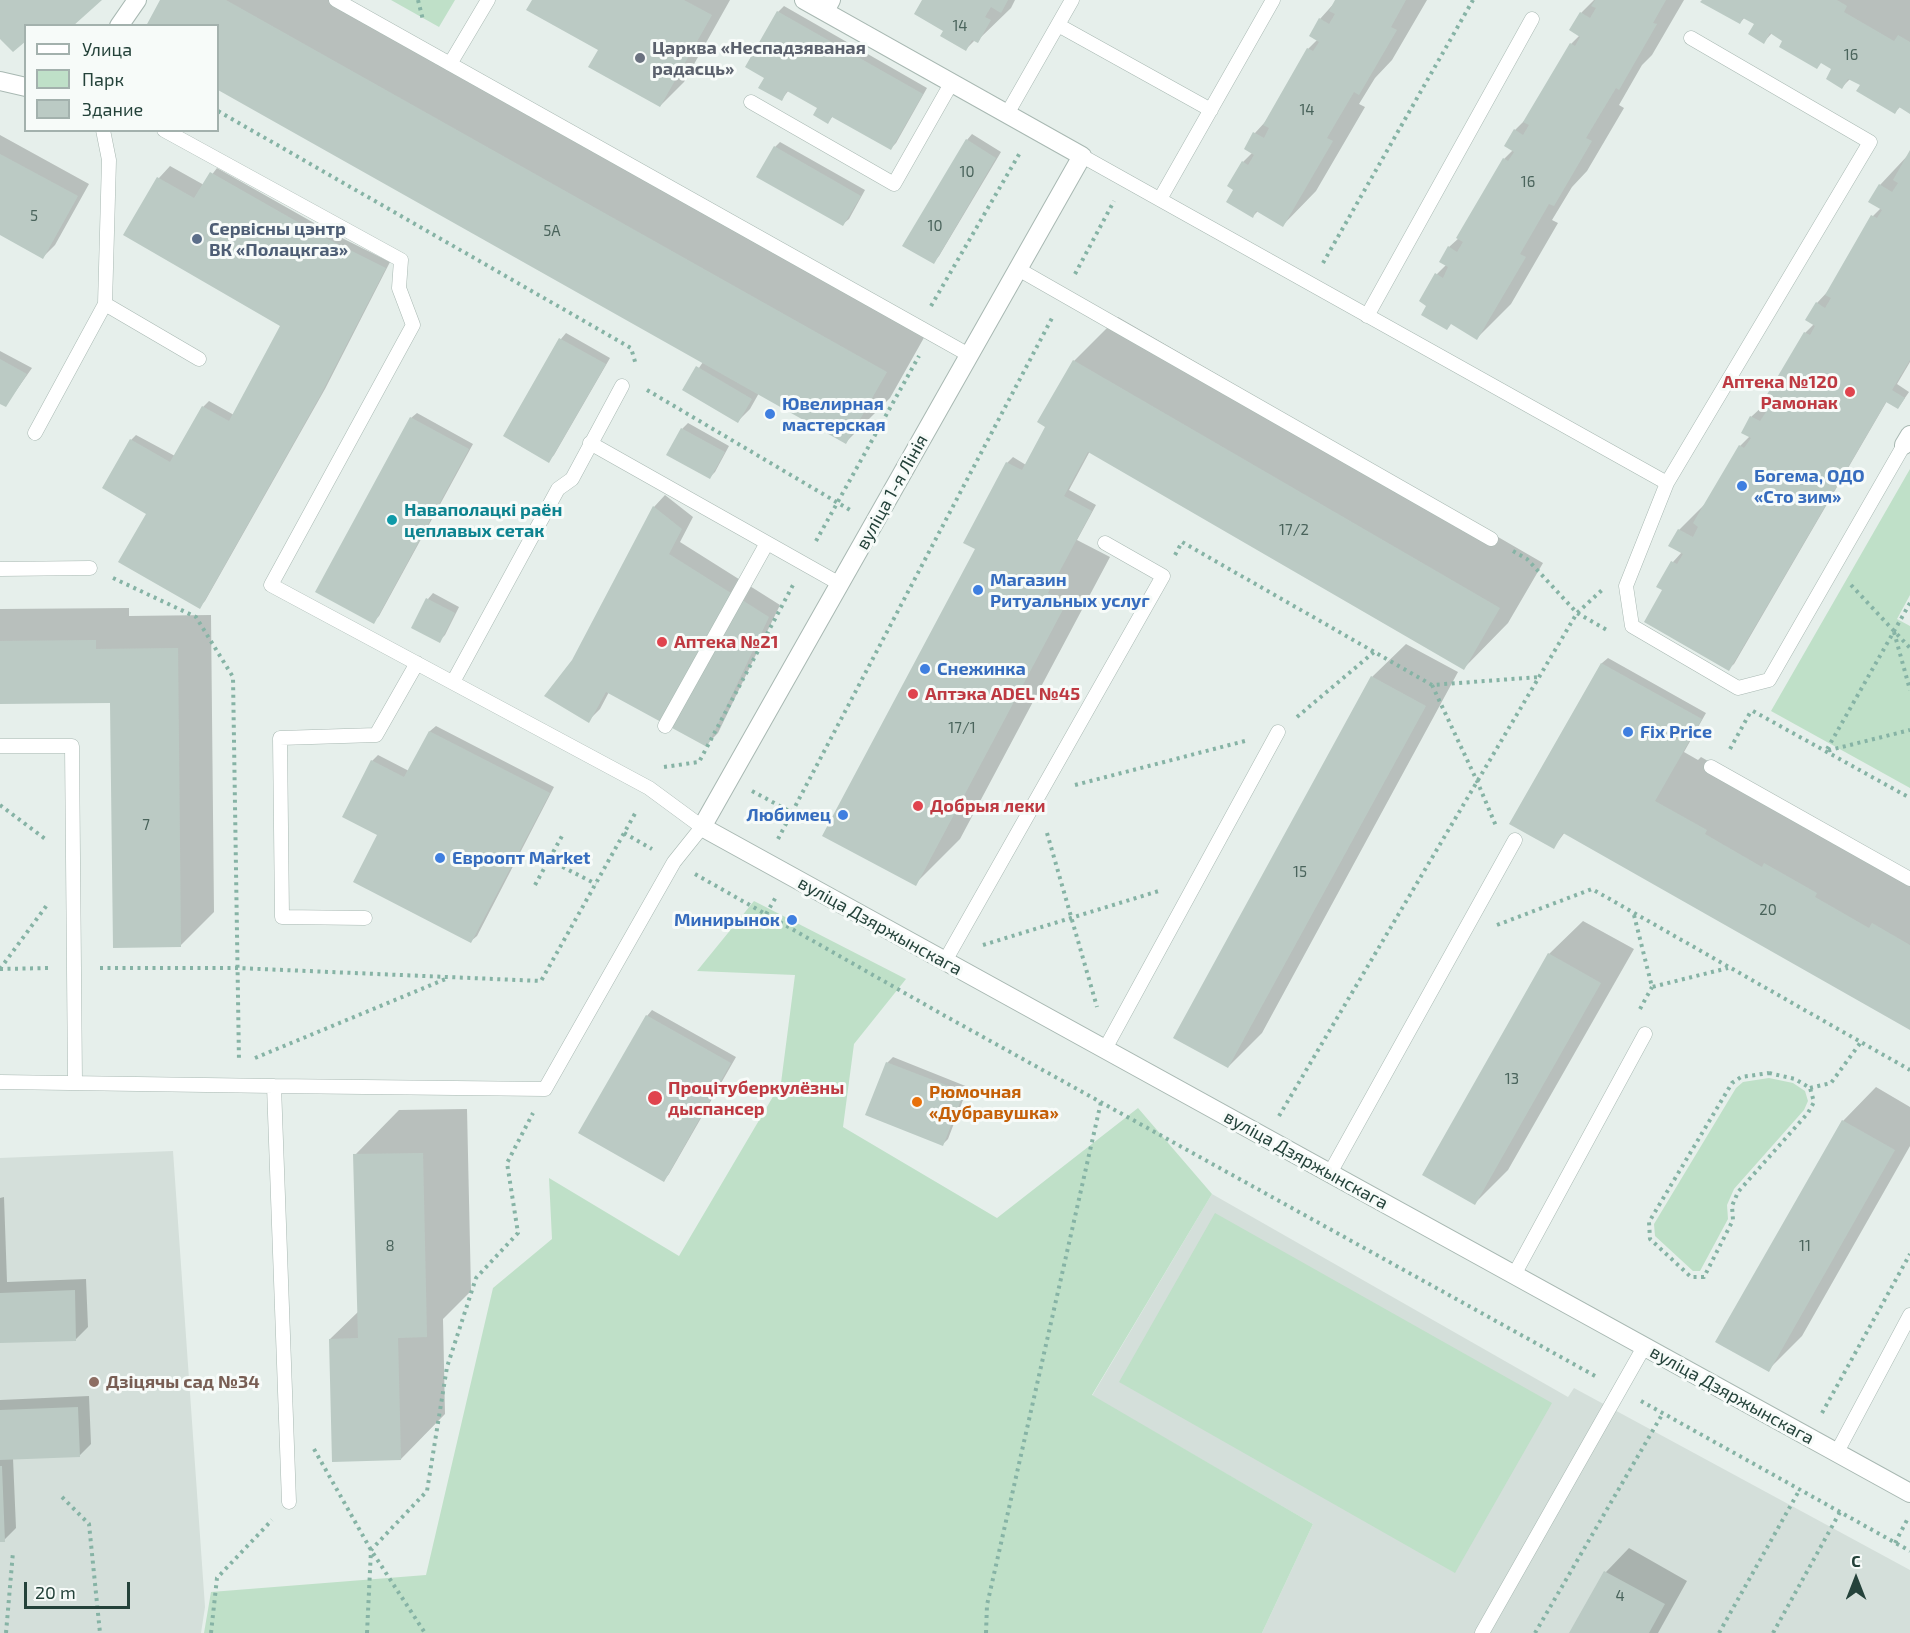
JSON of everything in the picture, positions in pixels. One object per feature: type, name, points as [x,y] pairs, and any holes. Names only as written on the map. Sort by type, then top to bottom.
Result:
[{"type":"street","points":[[120,24],[137,0]]},
{"type":"street","points":[[804,0],[828,6],[952,82],[1082,156]]},
{"type":"street","points":[[0,81],[24,87]]},
{"type":"street","name":"вуліца 1-я Лінія","points":[[702,827],[1082,156]]},
{"type":"street","name":"вуліца Дзяржынскага","points":[[702,827],[1910,1493]]},
{"type":"lane","points":[[336,0],[969,355]]},
{"type":"lane","points":[[450,64],[488,0]]},
{"type":"lane","points":[[1007,114],[1072,0]]},
{"type":"lane","points":[[1160,199],[1273,0]]},
{"type":"lane","points":[[1367,316],[1532,19]]},
{"type":"lane","points":[[1058,25],[1211,110]]},
{"type":"lane","points":[[1691,38],[1870,142],[1667,483],[1626,586],[1632,626],[1738,688],[1768,680],[1907,440]]},
{"type":"lane","points":[[751,102],[894,184],[952,82]]},
{"type":"lane","points":[[35,433],[105,304],[109,160],[104,132]]},
{"type":"lane","points":[[0,1082],[545,1089],[674,862],[702,827],[649,789],[272,585],[413,325],[399,288],[401,260],[168,132]]},
{"type":"lane","points":[[1082,156],[1667,483]]},
{"type":"lane","points":[[1018,268],[1491,539]]},
{"type":"lane","points":[[105,304],[199,359]]},
{"type":"lane","points":[[453,682],[558,489],[572,479],[622,386]]},
{"type":"lane","points":[[590,443],[840,584]]},
{"type":"lane","points":[[665,726],[767,543]]},
{"type":"lane","points":[[945,961],[1163,576],[1105,543]]},
{"type":"lane","points":[[0,569],[90,568]]},
{"type":"lane","points":[[365,918],[282,917],[280,738],[376,735],[417,663]]},
{"type":"lane","points":[[1106,1049],[1278,732]]},
{"type":"lane","points":[[0,746],[72,746],[75,1082]]},
{"type":"lane","points":[[1715,769],[1910,879]]},
{"type":"lane","points":[[1330,1173],[1515,840]]},
{"type":"lane","points":[[1514,1275],[1645,1034]]},
{"type":"lane","points":[[274,1086],[289,1502]]},
{"type":"lane","points":[[1837,1452],[1910,1314]]},
{"type":"lane","points":[[1482,1633],[1644,1347]]},
{"type":"path","points":[[1311,284],[1473,0]]},
{"type":"path","points":[[219,112],[631,348],[637,368]]},
{"type":"path","points":[[919,327],[1034,129]]},
{"type":"path","points":[[777,838],[1125,180]]},
{"type":"path","points":[[643,388],[837,501],[873,525]]},
{"type":"path","points":[[1279,1117],[1577,613],[1527,559],[1491,539]]},
{"type":"path","points":[[1163,576],[1182,542],[1432,685],[1539,677]]},
{"type":"path","points":[[1833,566],[1910,648]]},
{"type":"path","points":[[90,568],[196,616],[233,677],[239,1065],[450,978]]},
{"type":"path","points":[[1910,603],[1826,752],[1910,730]]},
{"type":"path","points":[[1894,632],[1910,690]]},
{"type":"path","points":[[1097,1013],[1097,1003],[1038,796],[1278,732],[1374,652]]},
{"type":"path","points":[[1432,685],[1477,781],[1507,854]]},
{"type":"path","points":[[1715,769],[1753,708]]},
{"type":"path","points":[[0,969],[237,968],[541,981],[649,789]]},
{"type":"path","points":[[0,806],[73,860]]},
{"type":"path","points":[[624,833],[947,1017],[1910,1551]]},
{"type":"path","points":[[535,885],[562,836]]},
{"type":"path","points":[[549,860],[596,884]]},
{"type":"path","points":[[0,969],[58,890],[73,875]]},
{"type":"path","points":[[980,946],[1198,880]]},
{"type":"path","points":[[1460,938],[1592,889],[1910,1070]]},
{"type":"path","points":[[1634,914],[1652,987],[1728,968]]},
{"type":"path","points":[[1810,1088],[1814,1102],[1808,1113],[1738,1192],[1732,1206],[1733,1220],[1704,1277],[1691,1277],[1650,1239],[1649,1222],[1732,1083],[1742,1077],[1769,1073],[1795,1079],[1810,1088],[1831,1083],[1861,1042]]},
{"type":"path","points":[[367,1633],[371,1550],[427,1491],[447,1367],[476,1278],[518,1233],[507,1163],[545,1089]]},
{"type":"path","points":[[986,1633],[987,1605],[1101,1102]]},
{"type":"path","points":[[1821,1416],[1910,1254]]},
{"type":"path","points":[[1535,1633],[1663,1413]]},
{"type":"path","points":[[308,1439],[371,1550],[426,1633]]},
{"type":"path","points":[[1719,1633],[1800,1489]]},
{"type":"path","points":[[62,1497],[89,1524],[100,1633]]},
{"type":"path","points":[[212,1633],[217,1578],[289,1502]]},
{"type":"path","points":[[1773,1633],[1840,1512]]},
{"type":"path","points":[[1895,1543],[1910,1515]]},
{"type":"path","points":[[6,1633],[13,1552]]},
{"type":"shaded area","name":"Дзіцячы сад №34","points":[[173,1151],[205,1607],[201,1633],[0,1633],[0,1158]]},
{"type":"shaded area","points":[[1212,1194],[1568,1397],[1574,1388],[1910,1570],[1910,1633],[1262,1633],[1313,1524],[1092,1396]]},
{"type":"green space","points":[[391,0],[455,0],[439,27]]},
{"type":"green space","points":[[1910,469],[1910,595],[1897,619],[1910,626],[1910,788],[1771,711]]},
{"type":"green space","points":[[754,901],[906,979],[854,1044],[843,1127],[997,1218],[1138,1108],[1212,1194],[1092,1395],[1313,1524],[1262,1633],[204,1633],[211,1592],[426,1575],[493,1288],[552,1239],[549,1178],[679,1256],[781,1083],[795,975],[697,971]]},
{"type":"green space","points":[[1769,1078],[1793,1083],[1805,1091],[1808,1101],[1804,1110],[1734,1189],[1727,1205],[1728,1219],[1700,1271],[1693,1271],[1655,1236],[1654,1224],[1736,1088],[1743,1082]]},
{"type":"green space","points":[[1215,1213],[1552,1403],[1455,1573],[1119,1382]]},
{"type":"building","points":[[0,0],[102,0],[75,24],[24,24],[24,43],[13,52],[0,39]]},
{"type":"building","points":[[160,0],[226,0],[887,372],[846,444],[219,91],[219,24],[147,24]]},
{"type":"building","name":"Царква «Неспадзяваная радасць»","points":[[532,0],[684,0],[712,15],[660,107],[588,67],[598,50],[526,10]]},
{"type":"building","points":[[922,0],[1008,0],[1001,13],[991,7],[985,17],[991,20],[978,43],[972,40],[966,51],[940,36],[943,31],[914,14]]},
{"type":"building","points":[[1335,0],[1406,0],[1391,27],[1397,30],[1359,95],[1354,92],[1327,138],[1333,141],[1283,227],[1256,211],[1253,218],[1226,202],[1233,190],[1227,186],[1242,161],[1248,165],[1254,155],[1244,149],[1253,132],[1264,138],[1269,128],[1263,125],[1307,48],[1313,51],[1319,42],[1309,36],[1319,18],[1329,24],[1335,14],[1329,11]]},
{"type":"building","points":[[1595,0],[1666,0],[1653,23],[1657,24],[1619,90],[1616,88],[1586,138],[1592,141],[1554,206],[1549,204],[1520,254],[1526,257],[1477,340],[1451,324],[1447,330],[1421,315],[1426,306],[1419,301],[1435,273],[1443,278],[1448,267],[1439,262],[1448,246],[1457,252],[1463,242],[1456,238],[1503,158],[1508,161],[1514,152],[1504,146],[1514,129],[1523,135],[1529,125],[1523,122],[1570,43],[1575,46],[1580,37],[1569,30],[1580,12],[1590,18],[1596,8],[1591,6]]},
{"type":"building","points":[[1702,0],[1837,0],[1847,6],[1844,12],[1894,41],[1898,35],[1910,42],[1910,114],[1899,107],[1895,114],[1856,91],[1860,85],[1848,79],[1842,89],[1826,79],[1831,69],[1821,63],[1817,69],[1779,47],[1782,41],[1770,33],[1764,44],[1748,34],[1754,24],[1743,18],[1740,24],[1700,2]]},
{"type":"building","points":[[777,11],[923,94],[891,150],[832,117],[828,124],[813,115],[817,108],[787,91],[782,101],[758,88],[764,78],[745,67]]},
{"type":"building","points":[[966,139],[996,158],[934,264],[902,246]]},
{"type":"building","points":[[774,146],[861,196],[843,226],[756,177]]},
{"type":"building","points":[[1910,150],[1910,360],[1892,390],[1905,398],[1898,409],[1886,402],[1729,671],[1644,622],[1662,590],[1656,587],[1671,561],[1677,564],[1683,554],[1668,546],[1678,529],[1693,537],[1698,527],[1693,523],[1739,445],[1744,448],[1751,438],[1741,433],[1750,416],[1760,421],[1766,412],[1759,408],[1804,332],[1810,335],[1815,326],[1805,320],[1816,302],[1825,308],[1831,298],[1825,295],[1871,215],[1877,218],[1882,210],[1868,202],[1879,184],[1892,192],[1898,183],[1893,180]]},
{"type":"building","points":[[0,154],[78,196],[43,259],[0,235]]},
{"type":"building","points":[[210,172],[324,237],[386,268],[320,396],[200,609],[118,562],[146,514],[102,488],[130,439],[170,462],[202,406],[229,421],[280,326],[123,235],[157,177],[194,198]]},
{"type":"building","points":[[559,338],[606,364],[549,463],[503,436]]},
{"type":"building","points":[[0,359],[27,374],[6,407],[0,404]]},
{"type":"building","points":[[1073,360],[1500,608],[1464,670],[1088,452],[1064,496],[1092,511],[1048,593],[1067,602],[916,886],[822,836],[975,549],[963,543],[1006,462],[1022,470],[1045,427],[1037,422]]},
{"type":"building","points":[[696,366],[752,399],[738,423],[682,390]]},
{"type":"building","name":"Наваполацкі раён цеплавых сетак","points":[[410,417],[469,449],[374,624],[315,592]]},
{"type":"building","points":[[681,428],[725,452],[710,479],[666,455]]},
{"type":"building","points":[[653,506],[682,529],[669,554],[769,617],[707,747],[606,692],[589,723],[544,696],[572,660]]},
{"type":"building","points":[[426,598],[455,613],[440,643],[411,628]]},
{"type":"building","points":[[96,640],[96,649],[178,648],[181,947],[113,948],[110,703],[0,704],[0,641]]},
{"type":"building","points":[[1601,663],[1702,719],[1655,801],[1707,830],[1705,834],[1762,867],[1764,863],[1817,893],[1815,897],[1869,928],[1872,923],[1910,945],[1910,1030],[1563,833],[1554,849],[1509,824]]},
{"type":"building","points":[[1371,676],[1426,706],[1228,1068],[1173,1038]]},
{"type":"building","name":"Евроопт Market","points":[[429,731],[550,793],[471,943],[353,882],[377,835],[342,817],[371,760],[404,777]]},
{"type":"building","points":[[1548,953],[1601,983],[1475,1205],[1422,1175]]},
{"type":"building","name":"Процітуберкулёзны дыспансер","points":[[646,1015],[731,1063],[664,1182],[578,1133]]},
{"type":"building","points":[[886,1062],[964,1092],[943,1146],[865,1115]]},
{"type":"building","points":[[1842,1120],[1895,1150],[1769,1372],[1715,1342]]},
{"type":"building","points":[[423,1153],[427,1337],[398,1338],[401,1460],[332,1462],[329,1339],[358,1338],[353,1154]]},
{"type":"building","points":[[75,1290],[76,1341],[0,1343],[0,1293]]},
{"type":"building","points":[[78,1407],[80,1457],[0,1460],[0,1410]]},
{"type":"building","points":[[0,1466],[2,1466],[5,1542],[0,1542]]},
{"type":"building","points":[[1604,1571],[1665,1604],[1649,1633],[1569,1633]]},
{"type":"place","name":"Царква «Неспадзяваная радасць»","points":[[640,58]]},
{"type":"place","name":"Сервісны цэнтр ВК «Полацкгаз»","points":[[197,239]]},
{"type":"place","name":"Аптека №120 Рамонак","points":[[1850,392]]},
{"type":"place","name":"Ювелирная мастерская","points":[[770,414]]},
{"type":"place","name":"Богема, ОДО «Сто зим»","points":[[1742,486]]},
{"type":"place","name":"Наваполацкі раён цеплавых сетак","points":[[392,520]]},
{"type":"place","name":"Магазин Ритуальных услуг","points":[[978,590]]},
{"type":"place","name":"Аптека №21","points":[[662,642]]},
{"type":"place","name":"Снежинка","points":[[925,669]]},
{"type":"place","name":"Аптэка ADEL №45","points":[[913,694]]},
{"type":"place","name":"Fix Price","points":[[1628,732]]},
{"type":"place","name":"Добрыя леки","points":[[918,806]]},
{"type":"place","name":"Любимец","points":[[843,815]]},
{"type":"place","name":"Евроопт Market","points":[[440,858]]},
{"type":"place","name":"Минирынок","points":[[792,920]]},
{"type":"place","name":"Процітуберкулёзны дыспансер","points":[[655,1098]]},
{"type":"place","name":"Рюмочная «Дубравушка»","points":[[917,1102]]},
{"type":"place","name":"Дзіцячы сад №34","points":[[94,1382]]}]
